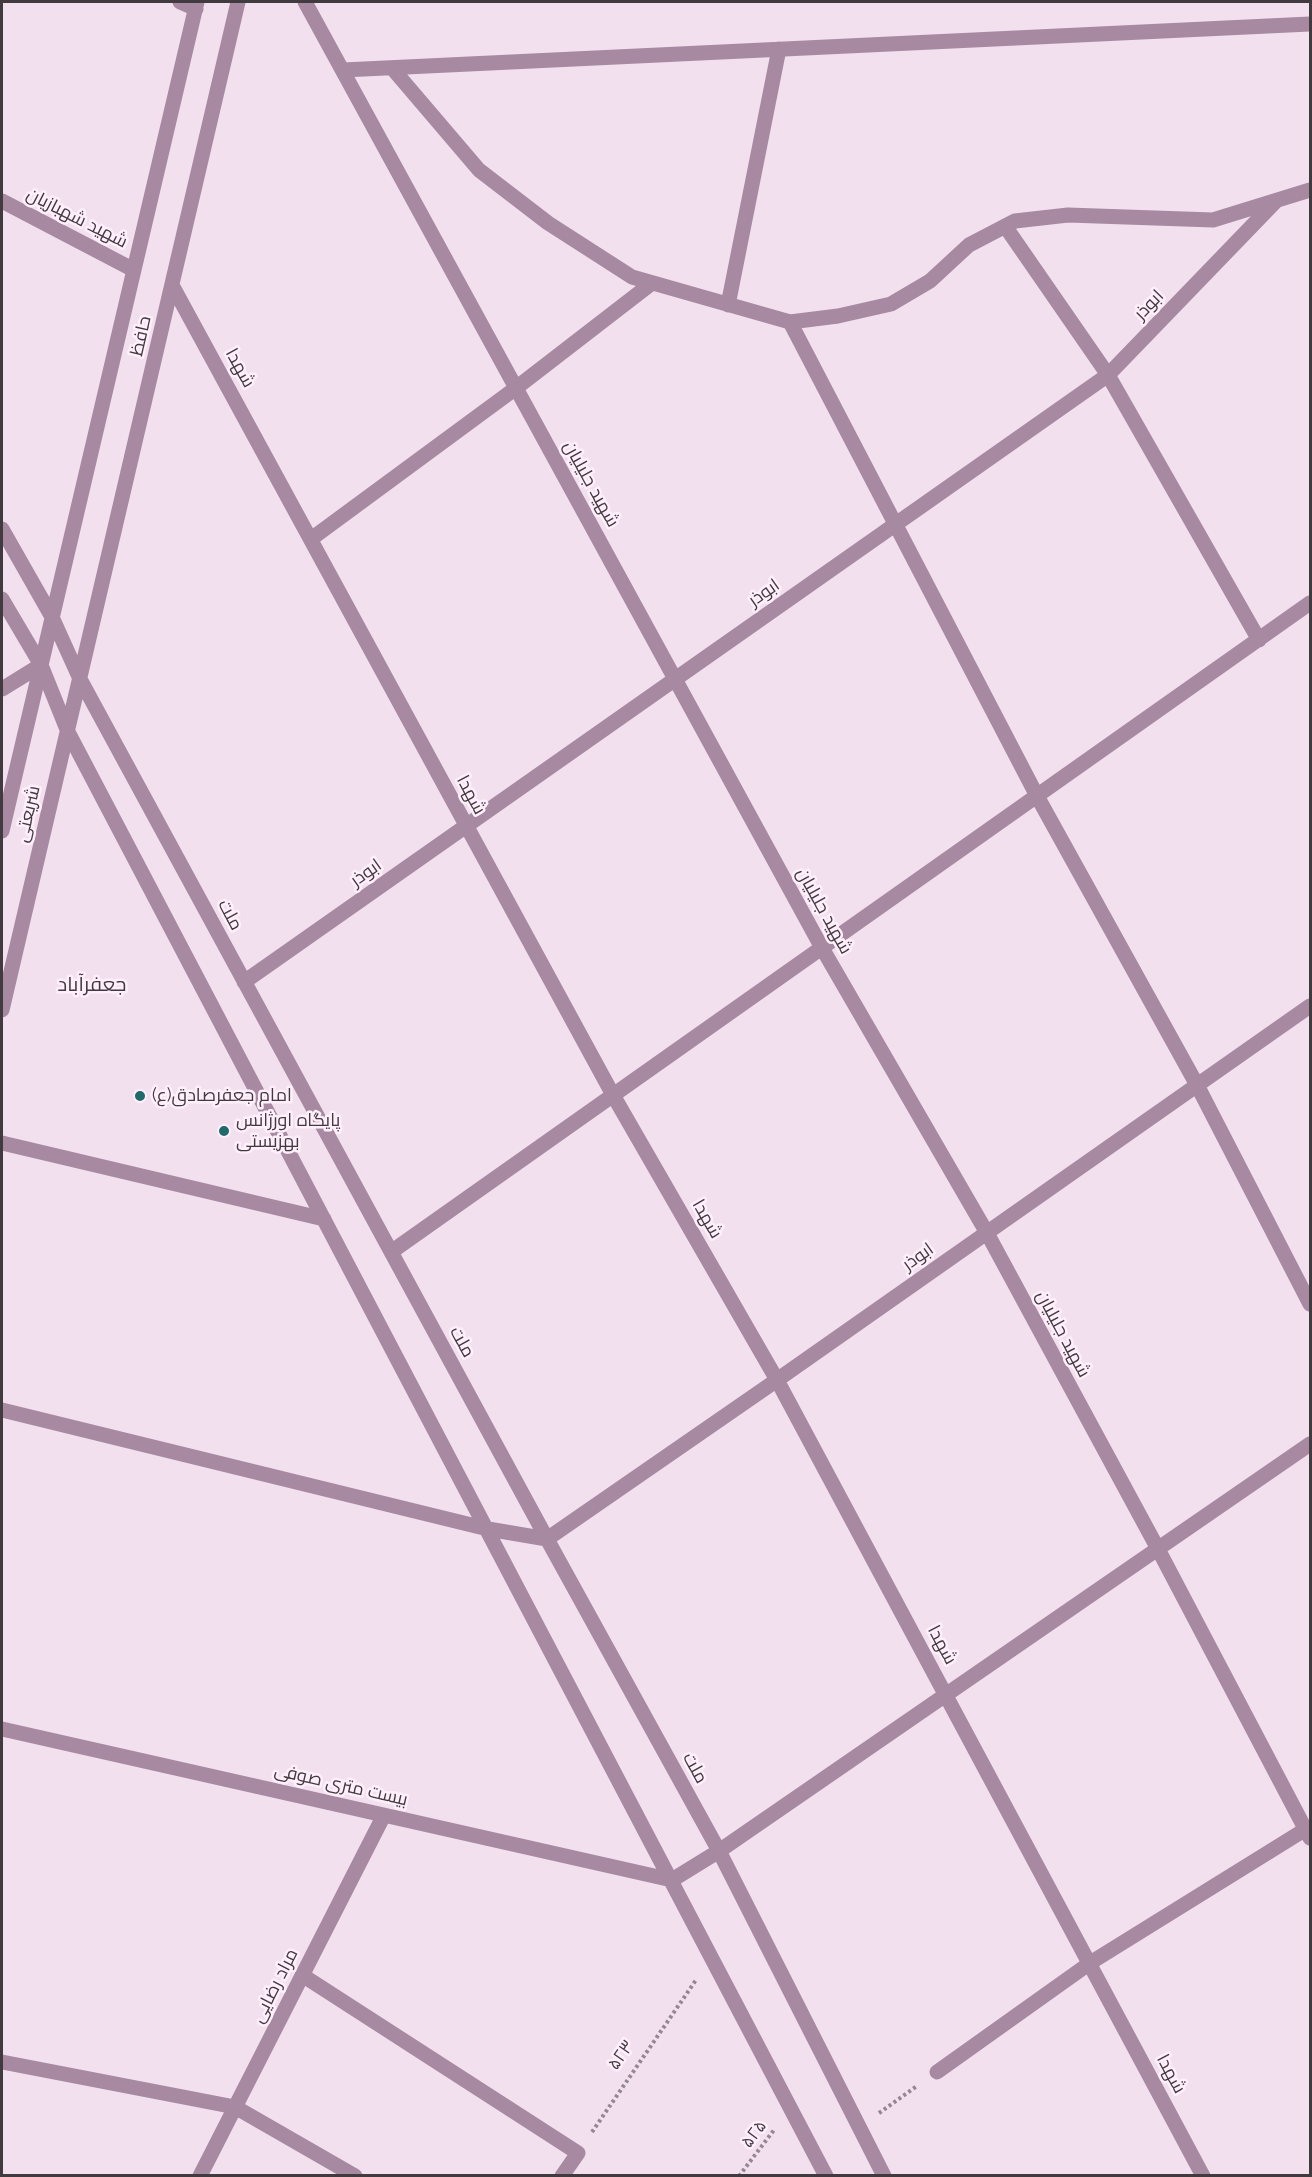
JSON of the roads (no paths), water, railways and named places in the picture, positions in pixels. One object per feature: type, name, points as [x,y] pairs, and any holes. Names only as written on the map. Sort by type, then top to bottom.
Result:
[{"type":"street","points":[[180,2],[197,5]]},
{"type":"street","name":"حافظ","points":[[68,732],[238,2]]},
{"type":"street","name":"شهید جلیلیان","points":[[305,2],[822,948],[987,1233],[1308,1833]]},
{"type":"street","name":"حافظ","points":[[41,665],[197,5]]},
{"type":"street","points":[[343,70],[1311,24]]},
{"type":"street","points":[[728,305],[779,49]]},
{"type":"street","points":[[392,68],[479,170],[548,223],[632,277],[790,322],[838,316],[891,304],[930,281],[969,245],[1015,221],[1068,216],[1213,220],[1311,190]]},
{"type":"street","name":"شهید شهبازیان","points":[[2,201],[134,270]]},
{"type":"street","name":"ابوذر","points":[[244,982],[1108,375],[1276,201]]},
{"type":"street","points":[[1005,226],[1108,375],[1259,640]]},
{"type":"street","points":[[311,540],[516,388],[652,283]]},
{"type":"street","name":"شهدا","points":[[172,285],[613,1095],[777,1380],[1203,2175]]},
{"type":"street","points":[[790,322],[1037,796],[1197,1085],[1311,1304]]},
{"type":"street","name":"ملت","points":[[2,529],[52,617],[80,679],[244,982],[719,1851],[884,2175]]},
{"type":"street","points":[[2,598],[41,665],[68,732],[826,2175]]},
{"type":"street","points":[[391,1252],[1311,603]]},
{"type":"street","points":[[2,689],[41,665]]},
{"type":"street","name":"شریعتی","points":[[2,831],[41,665]]},
{"type":"street","name":"شریعتی","points":[[2,1010],[68,732]]},
{"type":"street","name":"ابوذر","points":[[547,1539],[1311,1006]]},
{"type":"street","points":[[2,1143],[324,1219]]},
{"type":"street","points":[[2,1410],[488,1529],[547,1539]]},
{"type":"street","points":[[672,1880],[719,1851],[1311,1444]]},
{"type":"street","name":"بیست متری صوفی","points":[[2,1728],[672,1880]]},
{"type":"street","name":"مراد رضایی","points":[[200,2175],[384,1815]]},
{"type":"street","points":[[937,2072],[1090,1964],[1308,1833]]},
{"type":"street","points":[[302,1975],[578,2152],[562,2175]]},
{"type":"street","points":[[2,2062],[235,2107],[355,2175]]},
{"type":"place","name":"امام جعفرصادق(ع)","points":[[140,1096]]},
{"type":"place","name":"پایگاه اورژانس بهزیستی","points":[[224,1131]]},
{"type":"district","name":"جعفرآباد","points":[[92,985]]}]
